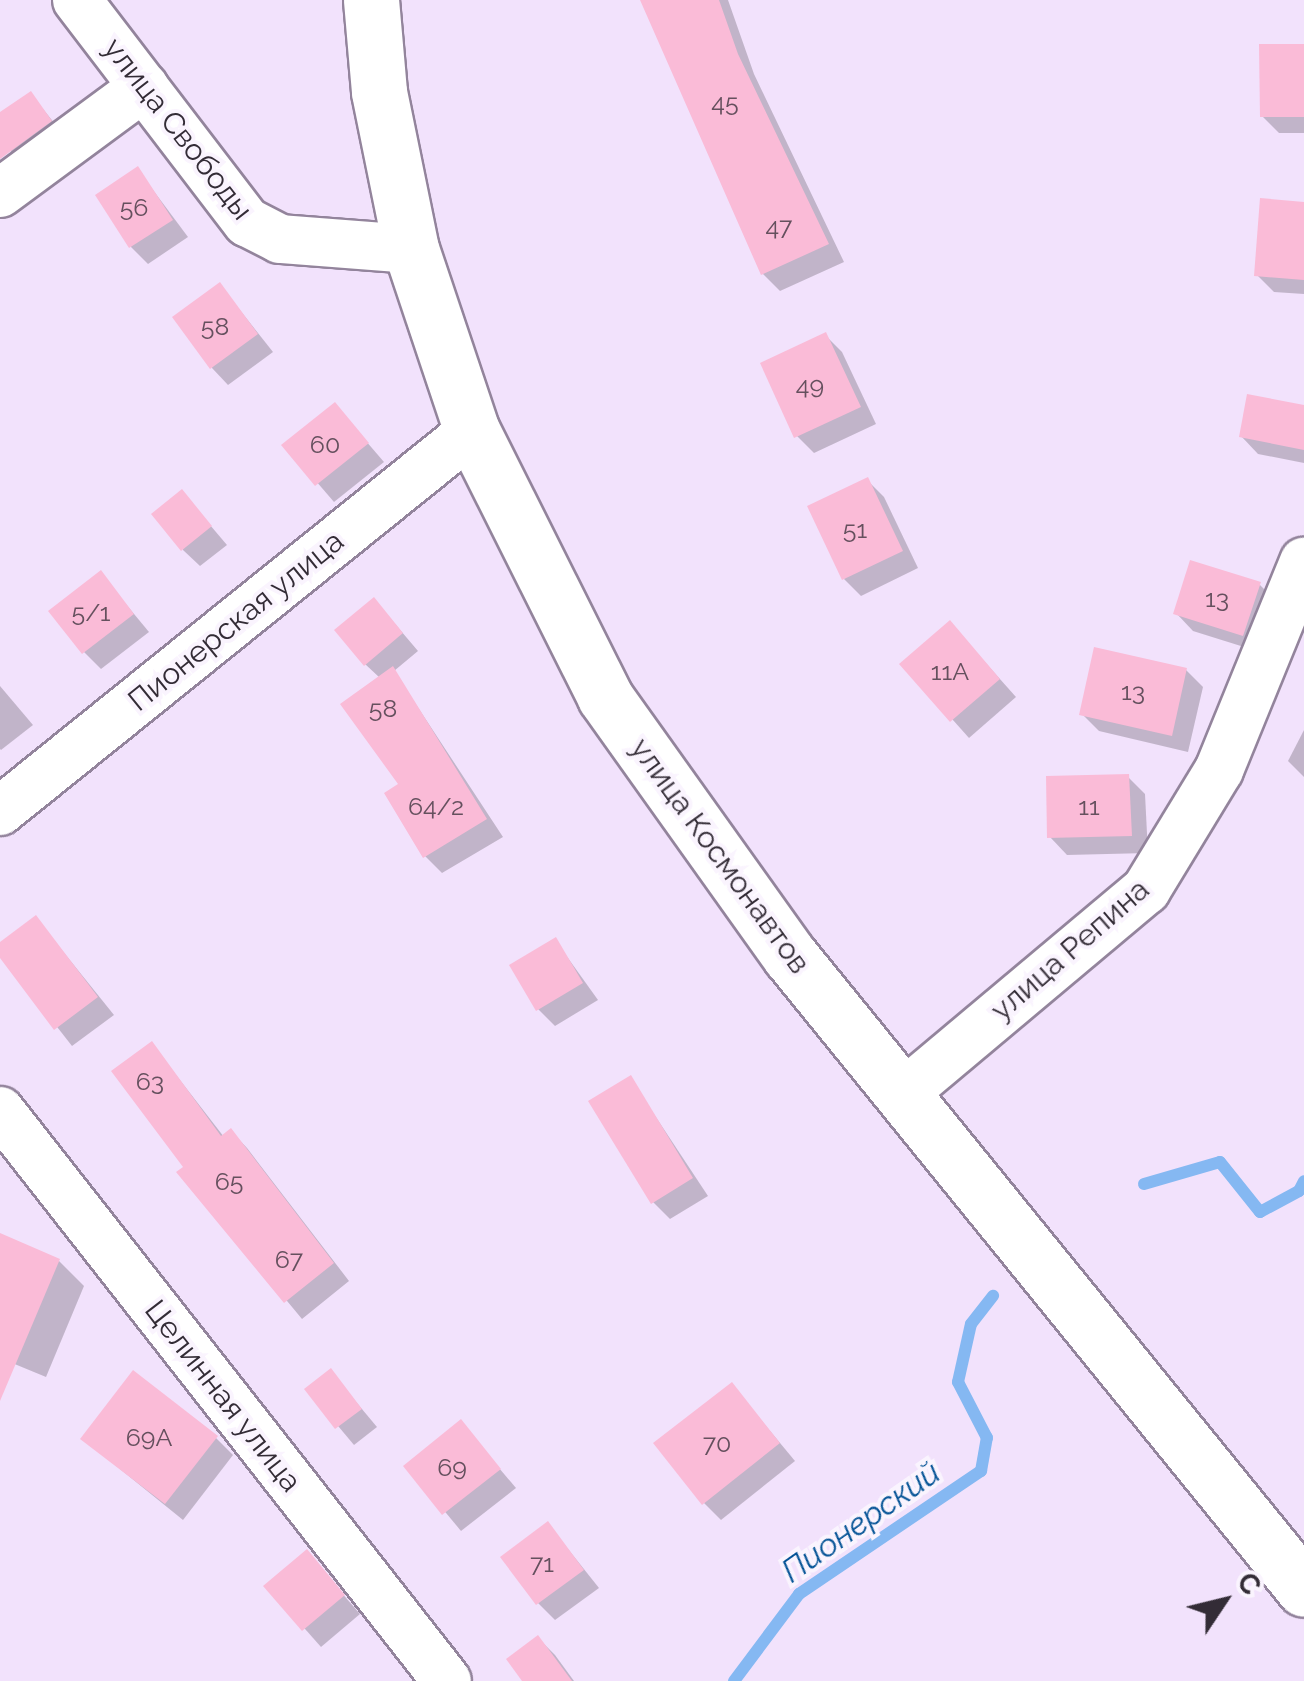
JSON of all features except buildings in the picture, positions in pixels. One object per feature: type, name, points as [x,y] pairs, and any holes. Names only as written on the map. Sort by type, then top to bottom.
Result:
[{"type":"main road","name":"улица Космонавтов","points":[[371,0],[380,92],[411,249],[472,432],[606,697],[790,956],[1304,1589]]},
{"type":"street","name":"улица Свободы","points":[[77,0],[247,222],[280,239],[411,249]]},
{"type":"street","points":[[0,192],[144,87]]},
{"type":"street","name":"Пионерская улица","points":[[0,812],[472,432]]},
{"type":"street","name":"улица Репина","points":[[904,1093],[1146,890],[1219,770],[1304,562]]},
{"type":"street","name":"Целинная улица","points":[[0,1111],[446,1681]]},
{"type":"waterway","name":"Пионерский","points":[[1144,1184],[1220,1162],[1260,1212],[1299,1191],[1304,1181]]},
{"type":"waterway","name":"Пионерский","points":[[734,1681],[799,1594],[981,1471],[987,1438],[958,1382],[971,1324],[993,1296]]}]
